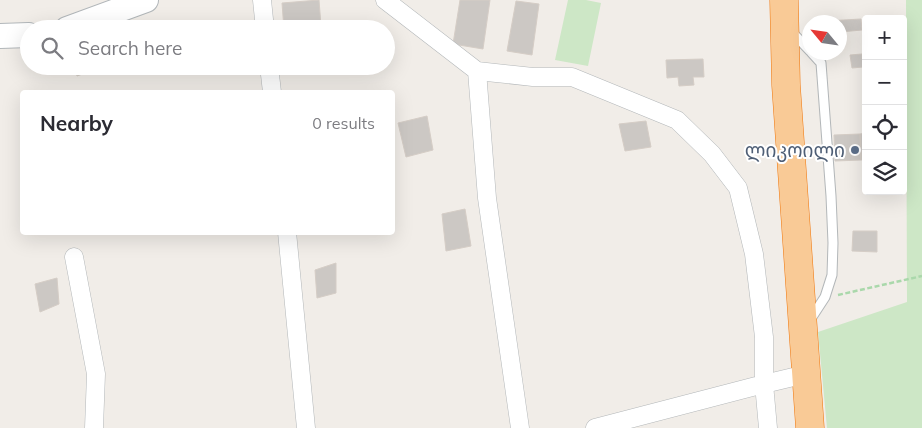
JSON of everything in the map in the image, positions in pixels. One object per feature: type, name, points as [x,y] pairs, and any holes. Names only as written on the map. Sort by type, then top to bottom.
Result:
[{"type":"highway","points":[[784,12],[786,85],[810,428]]},
{"type":"street","points":[[92,20],[146,0]]},
{"type":"street","points":[[262,0],[264,20]]},
{"type":"street","points":[[385,0],[477,71],[534,77],[572,77],[677,120],[712,154],[738,188],[754,254],[764,337],[764,384],[768,428]]},
{"type":"street","points":[[0,36],[20,35]]},
{"type":"street","points":[[477,71],[487,198],[520,428]]},
{"type":"street","points":[[270,75],[272,90]]},
{"type":"street","points":[[287,235],[306,428]]},
{"type":"street","points":[[74,257],[96,374],[94,428]]},
{"type":"street","points":[[595,428],[806,374]]},
{"type":"lane","points":[[784,12],[802,40]]},
{"type":"lane","points":[[804,329],[825,298],[832,275],[831,196],[821,63],[818,60]]},
{"type":"path","points":[[825,298],[922,276]]},
{"type":"green space","points":[[568,0],[586,0],[601,3],[588,66],[555,60]]},
{"type":"green space","points":[[906,0],[922,0],[922,428],[827,428],[818,332],[907,302]]},
{"type":"building","points":[[319,0],[321,20],[283,20],[282,3]]},
{"type":"building","points":[[460,0],[490,0],[483,49],[453,44]]},
{"type":"building","points":[[516,1],[539,4],[532,55],[507,51]]},
{"type":"building","points":[[861,19],[862,30],[847,31],[847,20]]},
{"type":"building","points":[[862,54],[862,67],[852,68],[850,55]]},
{"type":"building","points":[[703,59],[704,77],[693,77],[694,85],[679,86],[678,77],[667,78],[666,60]]},
{"type":"building","points":[[427,116],[433,150],[406,157],[398,123]]},
{"type":"building","points":[[646,121],[651,147],[625,151],[619,124]]},
{"type":"building","points":[[860,134],[862,134],[862,160],[861,160]]},
{"type":"building","points":[[860,134],[861,160],[835,161],[834,135]]},
{"type":"building","points":[[465,209],[471,246],[446,251],[442,214]]},
{"type":"building","points":[[853,231],[877,231],[877,252],[852,251]]},
{"type":"building","points":[[336,263],[336,293],[317,298],[315,270]]},
{"type":"building","points":[[57,278],[59,304],[40,312],[35,284]]},
{"type":"place","name":"ლიკოილი","points":[[855,150]]}]
